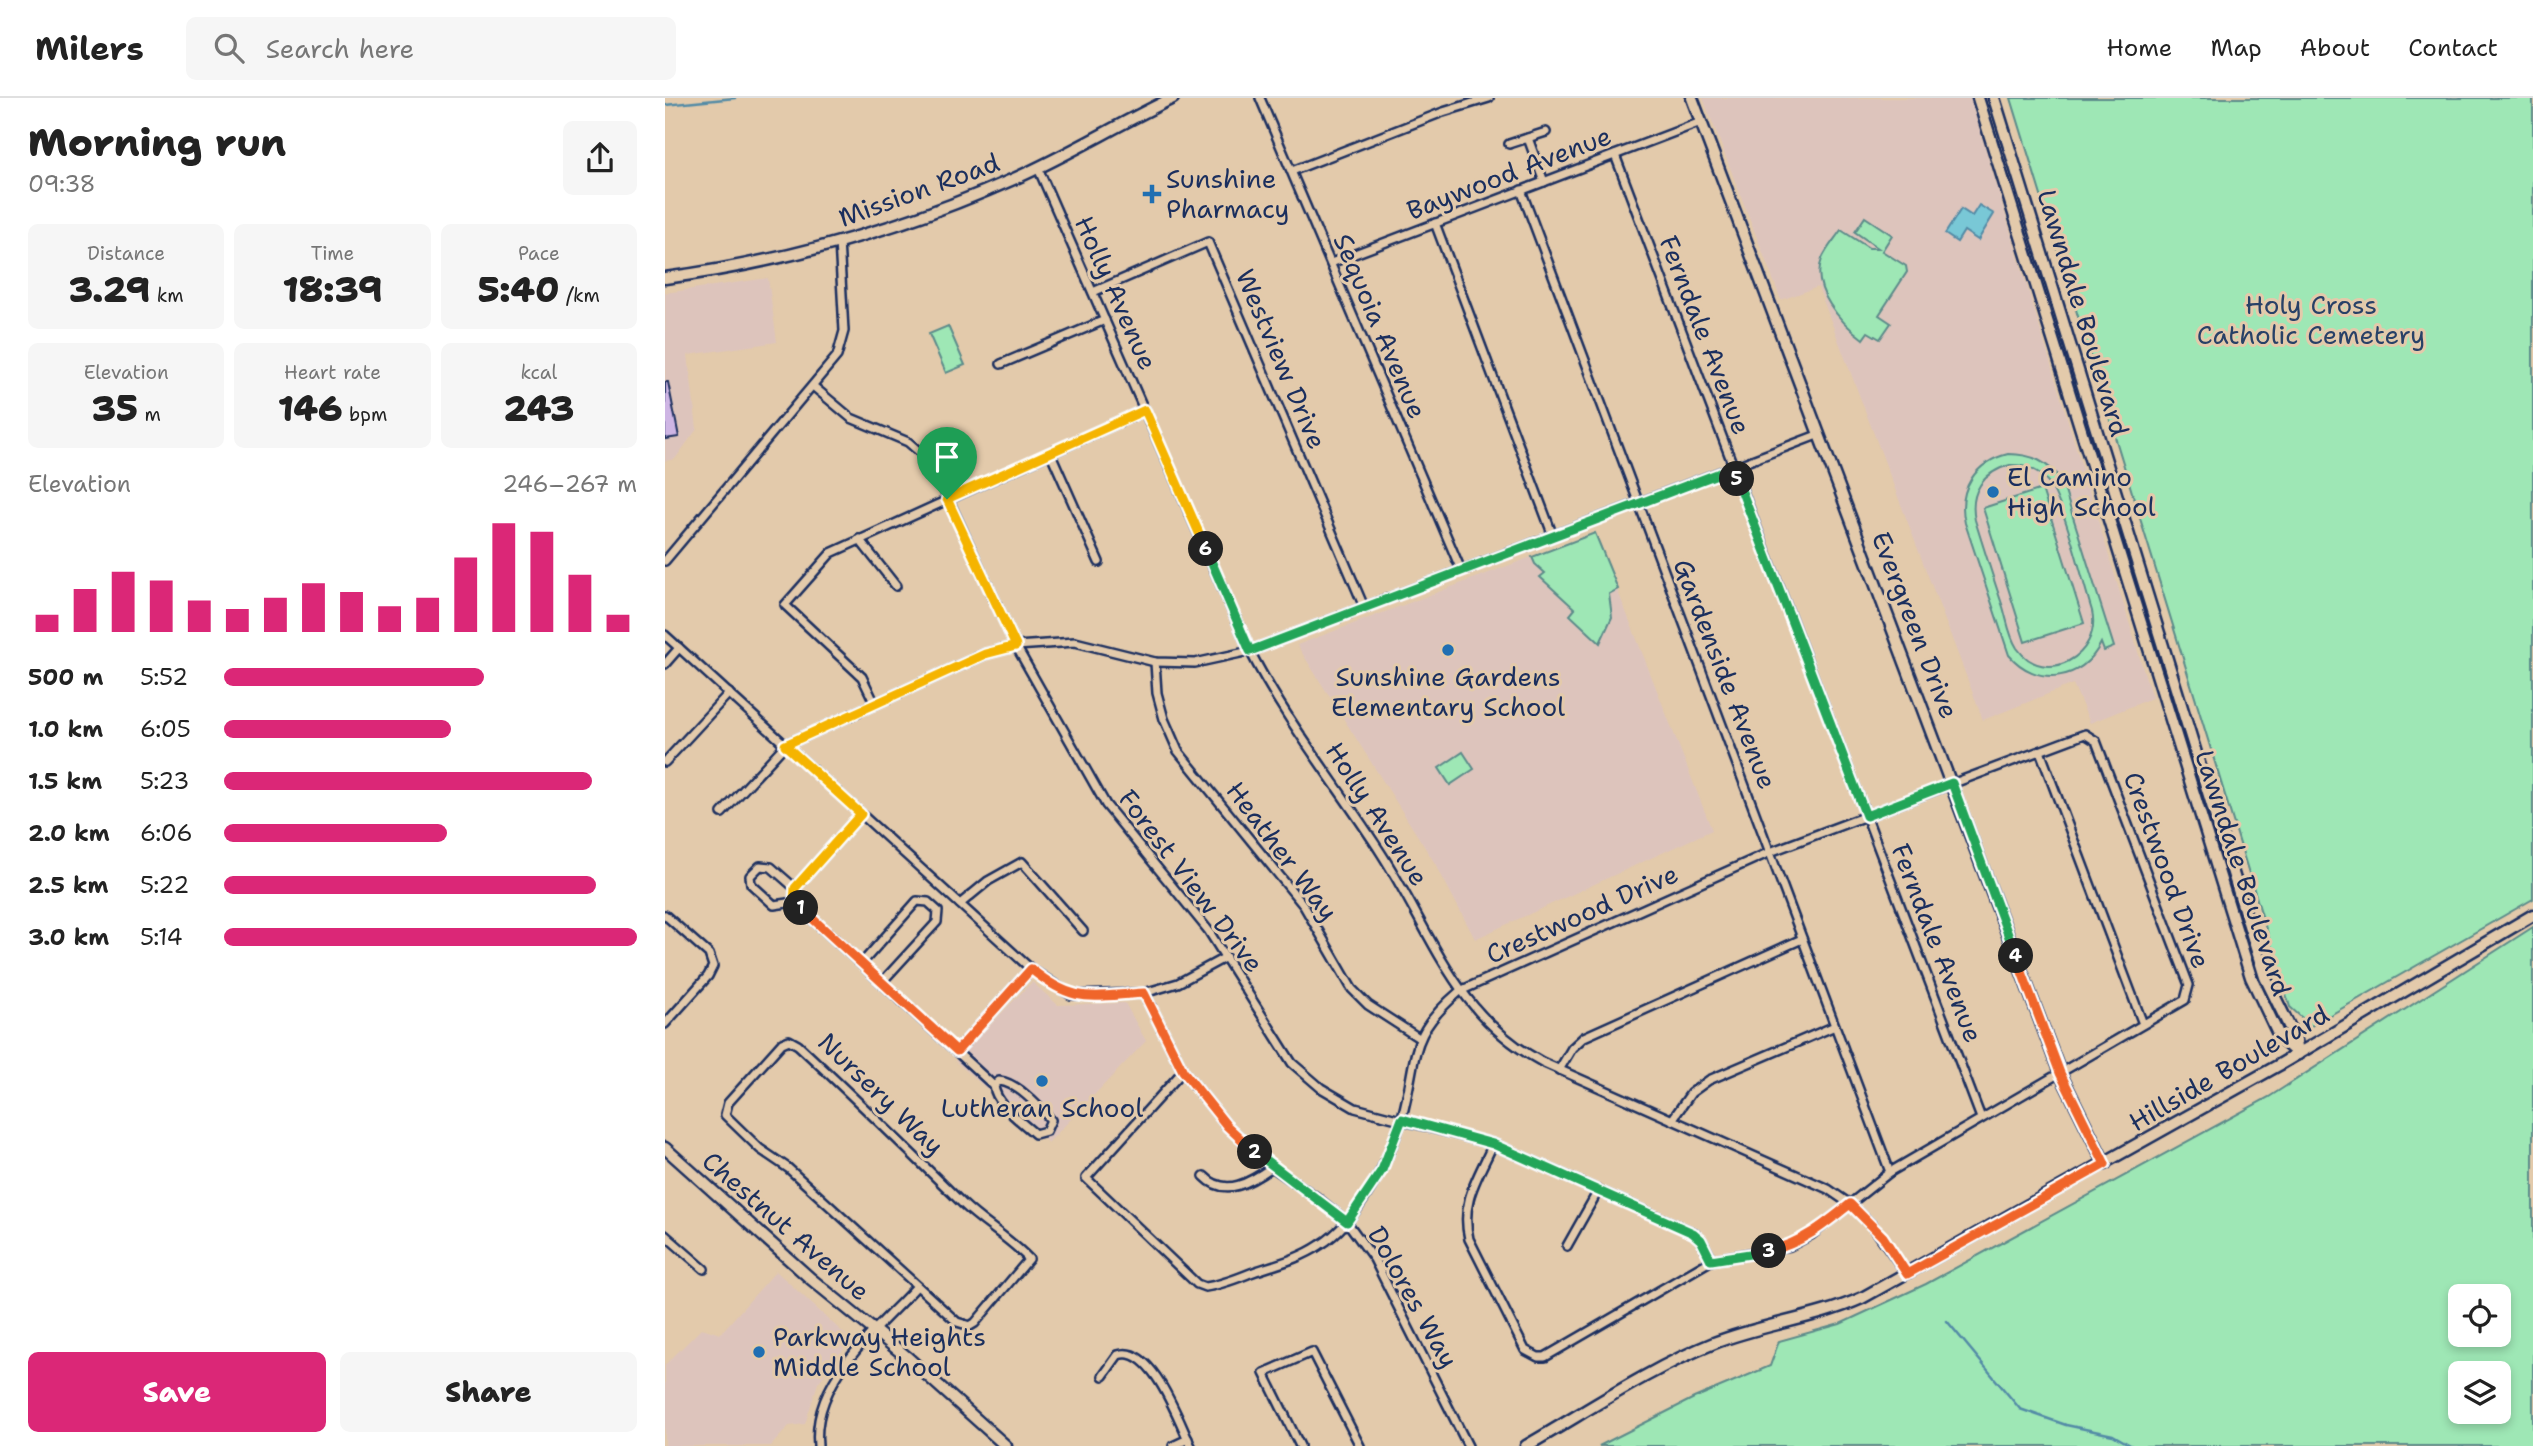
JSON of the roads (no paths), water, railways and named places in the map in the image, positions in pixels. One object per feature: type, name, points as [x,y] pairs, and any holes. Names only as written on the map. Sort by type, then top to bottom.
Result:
[{"type":"street","name":"Mission Road","points":[[665,278],[749,264],[839,242],[970,197],[1038,167],[1173,98]]},
{"type":"street","name":"Sequoia Avenue","points":[[1261,98],[1461,570]]},
{"type":"street","points":[[1292,171],[1443,112],[1489,98]]},
{"type":"street","name":"Evergreen Drive","points":[[1692,98],[2060,1073],[2105,1164]]},
{"type":"street","name":"Lawndale Boulevard","points":[[1977,98],[2251,977],[2280,1038],[2298,1054]]},
{"type":"street","name":"Lawndale Boulevard","points":[[1994,98],[2265,977],[2296,1040],[2298,1054]]},
{"type":"street","name":"Baywood Avenue","points":[[1331,262],[1701,122]]},
{"type":"street","points":[[1509,144],[1546,132]]},
{"type":"street","points":[[1528,138],[1544,182]]},
{"type":"street","name":"Ferndale Avenue","points":[[1615,155],[1981,1118]]},
{"type":"street","name":"Holly Avenue","points":[[1038,167],[1250,651],[1269,688],[1387,863],[1460,991],[1501,1035],[1559,1070],[1811,1181],[1850,1204],[1883,1237],[1907,1274]]},
{"type":"street","name":"Gardenside Avenue","points":[[1521,190],[1891,1172]]},
{"type":"street","points":[[1435,223],[1553,536]]},
{"type":"street","points":[[665,561],[832,364],[842,339],[839,242]]},
{"type":"street","name":"Westview Drive","points":[[1093,292],[1207,242],[1364,607]]},
{"type":"street","points":[[1001,364],[1105,320]]},
{"type":"street","name":"Forest View Drive","points":[[814,387],[852,418],[922,450],[931,461],[1016,646],[1106,805],[1208,930],[1292,1063],[1321,1088],[1355,1108],[1493,1144],[1693,1233],[1701,1240],[1711,1260]]},
{"type":"street","points":[[875,704],[862,677],[785,605],[831,553],[1145,410]]},
{"type":"street","points":[[722,813],[785,745],[985,654],[1016,646],[1075,642],[1155,662],[1195,663],[1250,651],[1820,434]]},
{"type":"street","points":[[1051,454],[1099,562]]},
{"type":"street","points":[[859,539],[896,586]]},
{"type":"street","points":[[665,635],[1031,969],[1062,992],[1076,996],[1144,993],[1178,983],[1226,957]]},
{"type":"street","points":[[665,664],[680,648]]},
{"type":"street","name":"Heather Way","points":[[1155,662],[1157,694],[1178,751],[1304,906],[1352,989],[1379,1013],[1419,1038]]},
{"type":"street","points":[[665,762],[729,693]]},
{"type":"street","name":"Crestwood Drive","points":[[1183,1071],[1086,1178],[1197,1284],[1213,1286],[1296,1258],[1322,1244],[1347,1222],[1382,1170],[1402,1119],[1419,1038],[1435,1012],[1460,991],[1770,852],[2085,734],[2097,741],[2189,985],[2185,1000],[2143,1024]]},
{"type":"street","points":[[1493,1144],[1466,1204],[1465,1220],[1469,1239],[1525,1350],[1545,1357],[1711,1260],[1790,1245],[1811,1235],[1891,1172],[2143,1024],[2040,751]]},
{"type":"street","points":[[794,902],[795,888],[861,814]]},
{"type":"street","points":[[960,904],[988,881],[1023,862],[1083,931]]},
{"type":"street","points":[[794,902],[774,905],[751,884],[750,876],[760,866],[771,867],[795,888]]},
{"type":"street","points":[[862,963],[917,901],[928,902],[938,911],[937,922],[882,982]]},
{"type":"street","points":[[794,902],[995,1086],[995,1095],[1035,1134],[1046,1131],[1051,1120],[1043,1111],[1008,1082],[999,1082],[995,1086]]},
{"type":"street","points":[[665,915],[709,954],[713,966],[708,976],[665,1024]]},
{"type":"street","name":"Hillside Boulevard","points":[[1526,1446],[1698,1350],[1746,1332],[1840,1307],[1907,1274],[2298,1054],[2533,915]]},
{"type":"street","points":[[1559,1070],[1572,1048],[1584,1037],[1802,939]]},
{"type":"street","points":[[957,1051],[1031,969]]},
{"type":"street","name":"Dolores Way","points":[[1144,993],[1183,1071],[1227,1126],[1272,1167],[1347,1222],[1374,1258],[1468,1446]]},
{"type":"street","points":[[1672,1120],[1692,1093],[1709,1080],[1835,1026]]},
{"type":"street","name":"Nursery Way","points":[[785,1041],[798,1045],[966,1207],[1015,1244],[1029,1259],[975,1323],[970,1325],[957,1322],[916,1287],[788,1168],[760,1149],[725,1115],[728,1103],[785,1041]]},
{"type":"street","name":"Chestnut Avenue","points":[[665,1148],[811,1279],[1006,1446]]},
{"type":"street","points":[[1204,1176],[1212,1185],[1225,1188],[1251,1181],[1272,1167]]},
{"type":"street","points":[[1567,1246],[1598,1191]]},
{"type":"street","points":[[665,1235],[704,1269]]},
{"type":"street","points":[[818,1446],[822,1406],[837,1375],[916,1287]]},
{"type":"street","points":[[1300,1446],[1264,1373],[1312,1352],[1360,1446]]},
{"type":"street","points":[[1103,1376],[1118,1355],[1127,1353],[1138,1357],[1157,1378],[1189,1442],[1173,1446]]},
{"type":"water","points":[[1979,205],[1994,214],[1978,240],[1964,231],[1957,242],[1945,234],[1961,209],[1972,216]]},
{"type":"waterway","points":[[665,105],[735,98]]},
{"type":"waterway","points":[[1947,1321],[2020,1409],[2066,1425],[2113,1435],[2132,1446]]},
{"type":"place","name":"Sunshine Pharmacy","points":[[1152,194]]},
{"type":"place","name":"El Camino High School","points":[[1993,492]]},
{"type":"place","name":"Sunshine Gardens Elementary School","points":[[1448,650]]},
{"type":"place","name":"Lutheran School","points":[[1042,1081]]},
{"type":"place","name":"Parkway Heights Middle School","points":[[759,1352]]},
{"type":"park label","name":"Holy Cross Catholic Cemetery","points":[[2311,320]]}]
